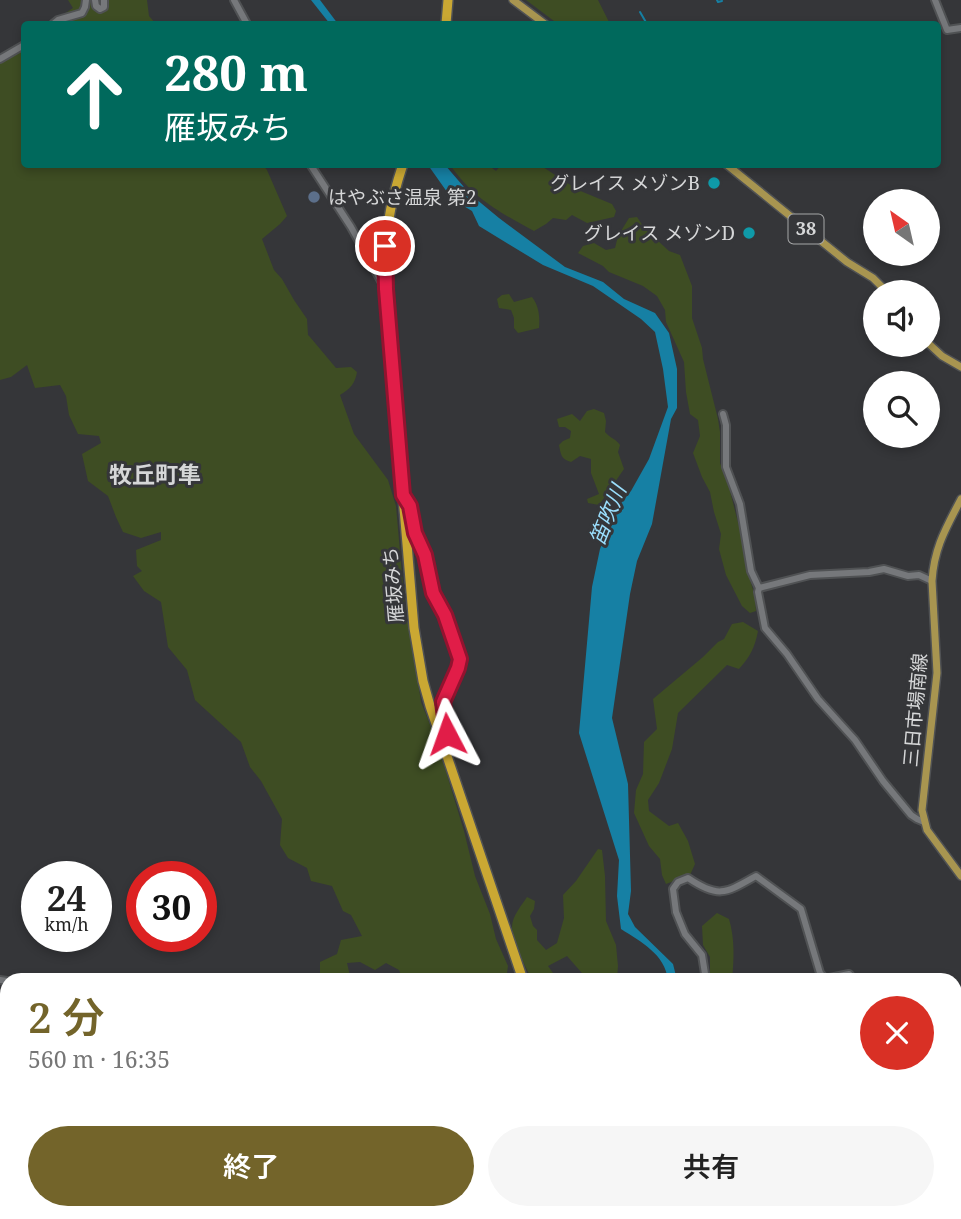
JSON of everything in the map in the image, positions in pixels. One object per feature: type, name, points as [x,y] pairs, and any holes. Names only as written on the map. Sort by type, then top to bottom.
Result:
[{"type":"highway","points":[[446,21],[448,0]]},
{"type":"highway","name":"雁坂みち","points":[[402,169],[388,220],[385,246],[386,289],[414,628],[423,681],[443,747],[521,973]]},
{"type":"main road","points":[[513,0],[541,21]]},
{"type":"main road","name":"38","points":[[731,168],[847,262],[875,280]]},
{"type":"main road","points":[[940,354],[961,367]]},
{"type":"main road","name":"三日市場南線","points":[[924,822],[923,801],[937,673],[932,581],[939,543],[961,499]]},
{"type":"main road","points":[[924,822],[961,876]]},
{"type":"street","points":[[57,21],[82,13],[86,0]]},
{"type":"street","points":[[95,0],[100,9],[104,7],[104,0]]},
{"type":"street","points":[[234,0],[245,21]]},
{"type":"street","points":[[935,0],[947,30],[961,28]]},
{"type":"street","points":[[0,59],[21,47]]},
{"type":"street","points":[[313,168],[351,227],[386,289]]},
{"type":"street","points":[[723,414],[726,425],[726,467],[740,504],[751,571],[759,588],[765,628],[818,699],[855,740],[883,781],[911,815],[924,822]]},
{"type":"street","points":[[403,495],[410,506],[433,593],[445,615],[460,659],[443,702],[447,734],[443,747]]},
{"type":"street","points":[[759,588],[810,575],[884,569],[908,576],[919,575],[932,581]]},
{"type":"street","points":[[705,973],[702,955],[685,934],[676,912],[673,889],[678,882],[688,878],[715,892],[730,890],[757,876],[801,909],[820,973]]},
{"type":"green space","points":[[68,0],[147,0],[149,16],[153,21],[54,21],[73,8]]},
{"type":"green space","points":[[526,0],[598,0],[608,21],[554,21]]},
{"type":"green space","points":[[21,47],[21,168],[267,170],[287,216],[262,239],[274,270],[307,319],[308,335],[336,368],[351,367],[357,372],[351,386],[340,395],[354,434],[388,480],[396,506],[405,608],[421,702],[437,742],[475,876],[508,966],[507,973],[400,973],[386,963],[375,970],[360,962],[347,963],[349,973],[320,973],[320,962],[337,954],[341,940],[362,936],[351,915],[343,911],[332,886],[311,881],[307,868],[288,858],[280,845],[282,819],[250,767],[241,742],[195,700],[187,670],[168,647],[161,602],[144,591],[133,576],[142,571],[137,566],[136,550],[161,540],[161,532],[141,538],[123,532],[108,496],[88,481],[82,454],[101,443],[99,436],[78,434],[60,385],[35,388],[27,365],[11,377],[0,380],[0,58]]},
{"type":"green space","points":[[452,168],[492,168],[496,171],[498,168],[545,168],[578,190],[612,204],[616,211],[614,217],[587,223],[572,215],[566,220],[553,218],[534,231],[498,211]]},
{"type":"green space","points":[[637,217],[645,229],[669,251],[680,255],[692,286],[692,318],[702,348],[718,419],[720,463],[730,491],[755,596],[756,611],[750,613],[742,606],[726,575],[719,549],[721,534],[710,492],[693,453],[700,436],[698,420],[690,414],[684,362],[666,322],[665,310],[657,296],[643,286],[609,272],[578,253],[583,246],[594,243],[606,250],[615,248],[618,236],[629,218]]},
{"type":"green space","points":[[509,294],[514,302],[532,297],[538,312],[539,328],[518,333],[514,328],[511,310],[499,308],[497,299]]},
{"type":"green space","points":[[594,409],[604,413],[605,432],[620,445],[618,452],[624,469],[599,505],[588,503],[587,499],[599,494],[591,473],[591,459],[580,456],[571,462],[563,458],[559,445],[570,438],[571,431],[559,427],[557,419],[572,414],[580,421],[587,411]]},
{"type":"green space","points":[[743,622],[758,631],[751,652],[739,669],[727,665],[678,713],[672,749],[659,783],[648,800],[649,811],[669,826],[678,823],[688,841],[695,864],[690,875],[666,884],[660,859],[649,846],[634,813],[636,790],[643,774],[644,742],[657,729],[653,699],[724,639],[732,624]]},
{"type":"green space","points":[[598,849],[602,850],[606,921],[616,945],[618,973],[582,973],[567,956],[548,966],[553,973],[529,973],[514,940],[512,923],[515,915],[527,897],[535,901],[530,916],[537,930],[537,940],[546,950],[557,943],[564,918],[563,895]]},
{"type":"green space","points":[[717,913],[729,919],[734,950],[732,973],[710,973],[710,957],[703,945],[702,926]]},
{"type":"water","points":[[311,0],[320,0],[336,21],[328,21]]},
{"type":"water","points":[[430,168],[448,168],[470,194],[499,218],[565,267],[603,282],[624,299],[655,313],[669,333],[677,369],[677,408],[671,419],[652,524],[637,561],[630,594],[612,718],[628,784],[631,891],[628,914],[635,927],[673,964],[675,973],[666,973],[657,956],[621,929],[617,896],[619,860],[579,733],[592,587],[600,549],[616,509],[631,491],[649,459],[668,407],[655,332],[593,286],[543,265],[479,226],[472,211],[452,199]]},
{"type":"waterway","points":[[717,0],[722,1]]},
{"type":"waterway","points":[[640,12],[645,21]]},
{"type":"place","name":"グレイス メゾンB","points":[[714,183]]},
{"type":"place","name":"はやぶさ温泉 第2","points":[[314,197]]},
{"type":"place","name":"グレイス メゾンD","points":[[749,233]]},
{"type":"district","name":"牧丘町隼","points":[[155,475]]},
{"type":"route","points":[[385,246],[386,289],[403,495],[410,506],[415,533],[425,555],[433,593],[445,615],[460,659],[443,702],[447,734]]},
{"type":"water label","name":"笛吹川","points":[[608,515]]}]
